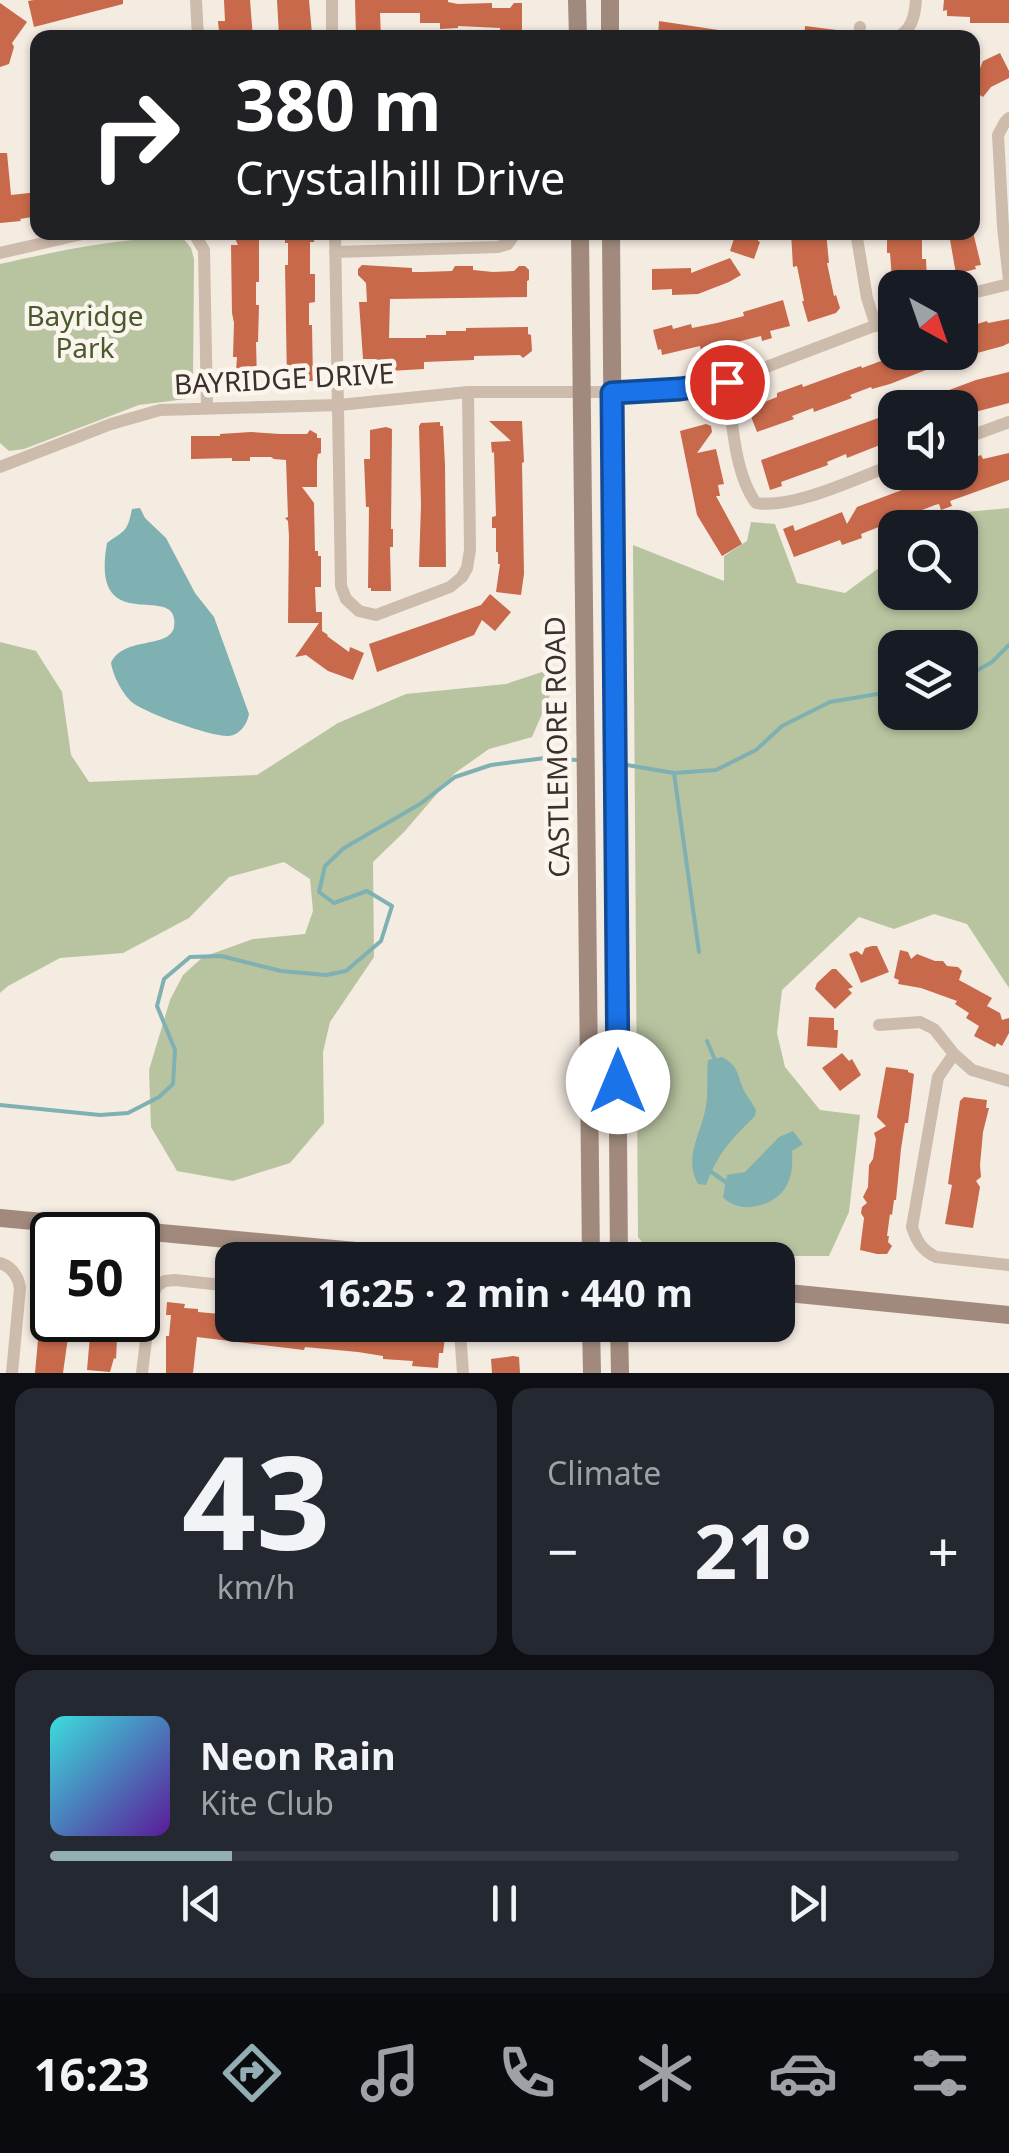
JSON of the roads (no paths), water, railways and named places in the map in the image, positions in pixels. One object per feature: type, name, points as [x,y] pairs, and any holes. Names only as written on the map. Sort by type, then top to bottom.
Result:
[{"type":"main road","points":[[610,0],[610,30]]},
{"type":"main road","points":[[576,1],[578,30]]},
{"type":"main road","name":"CASTLEMORE ROAD","points":[[580,240],[590,1242]]},
{"type":"main road","name":"CASTLEMORE ROAD","points":[[611,240],[619,1242]]},
{"type":"main road","points":[[0,1218],[259,1242]]},
{"type":"main road","points":[[795,1294],[1009,1315]]},
{"type":"main road","points":[[591,1342],[592,1373]]},
{"type":"main road","points":[[619,1342],[620,1373]]},
{"type":"street","points":[[196,0],[198,30]]},
{"type":"street","points":[[332,0],[332,30]]},
{"type":"street","points":[[905,30],[915,16],[916,0]]},
{"type":"street","points":[[978,291],[1009,282],[998,135],[1009,118]]},
{"type":"street","points":[[0,254],[58,240]]},
{"type":"street","points":[[198,240],[204,250],[206,408]]},
{"type":"street","points":[[335,240],[341,586],[358,611],[376,616],[450,587],[467,568],[468,392]]},
{"type":"street","points":[[335,252],[498,247],[511,240]]},
{"type":"street","points":[[857,240],[866,298],[876,326]]},
{"type":"street","name":"BAYRIDGE DRIVE","points":[[0,467],[111,424],[160,410],[339,405],[468,392],[612,393],[727,382],[876,326]]},
{"type":"street","points":[[727,382],[737,451],[748,491],[756,503],[793,501],[878,470]]},
{"type":"street","points":[[978,433],[1009,422]]},
{"type":"street","points":[[879,1025],[920,1022],[934,1029],[972,1070],[1009,1081]]},
{"type":"street","points":[[954,1054],[938,1077],[912,1227],[916,1240],[936,1257],[1009,1265]]},
{"type":"street","points":[[0,1262],[17,1274],[20,1288],[12,1373]]},
{"type":"street","points":[[142,1373],[151,1299],[157,1286],[175,1280],[215,1284]]},
{"type":"street","points":[[460,1342],[462,1373]]},
{"type":"water","points":[[140,508],[166,538],[195,593],[214,617],[249,714],[243,728],[233,735],[195,729],[141,708],[126,695],[114,674],[111,663],[117,655],[164,638],[174,627],[172,613],[164,607],[122,601],[111,591],[105,573],[107,543],[126,527],[132,509]]},
{"type":"water","points":[[722,1057],[736,1069],[756,1110],[755,1116],[726,1147],[706,1185],[698,1184],[692,1156],[706,1105],[708,1060]]},
{"type":"water","points":[[793,1131],[803,1144],[792,1151],[790,1177],[777,1197],[762,1205],[745,1207],[723,1197],[727,1175],[745,1172],[779,1137]]},
{"type":"waterway","points":[[978,670],[1009,645]]},
{"type":"waterway","points":[[621,764],[674,773],[716,770],[756,750],[782,726],[830,702],[878,694]]},
{"type":"waterway","points":[[0,1105],[100,1115],[128,1113],[159,1097],[173,1084],[175,1050],[157,1006],[164,979],[190,957],[221,956],[281,971],[326,975],[346,971],[381,941],[392,906],[367,891],[334,903],[319,892],[325,866],[344,848],[420,804],[455,777],[491,765],[545,758],[577,760]]},
{"type":"waterway","points":[[674,773],[699,952]]},
{"type":"waterway","points":[[707,1041],[715,1060]]},
{"type":"waterway","points":[[710,1171],[727,1183]]},
{"type":"park label","name":"Bayridge Park","points":[[85,332]]}]
